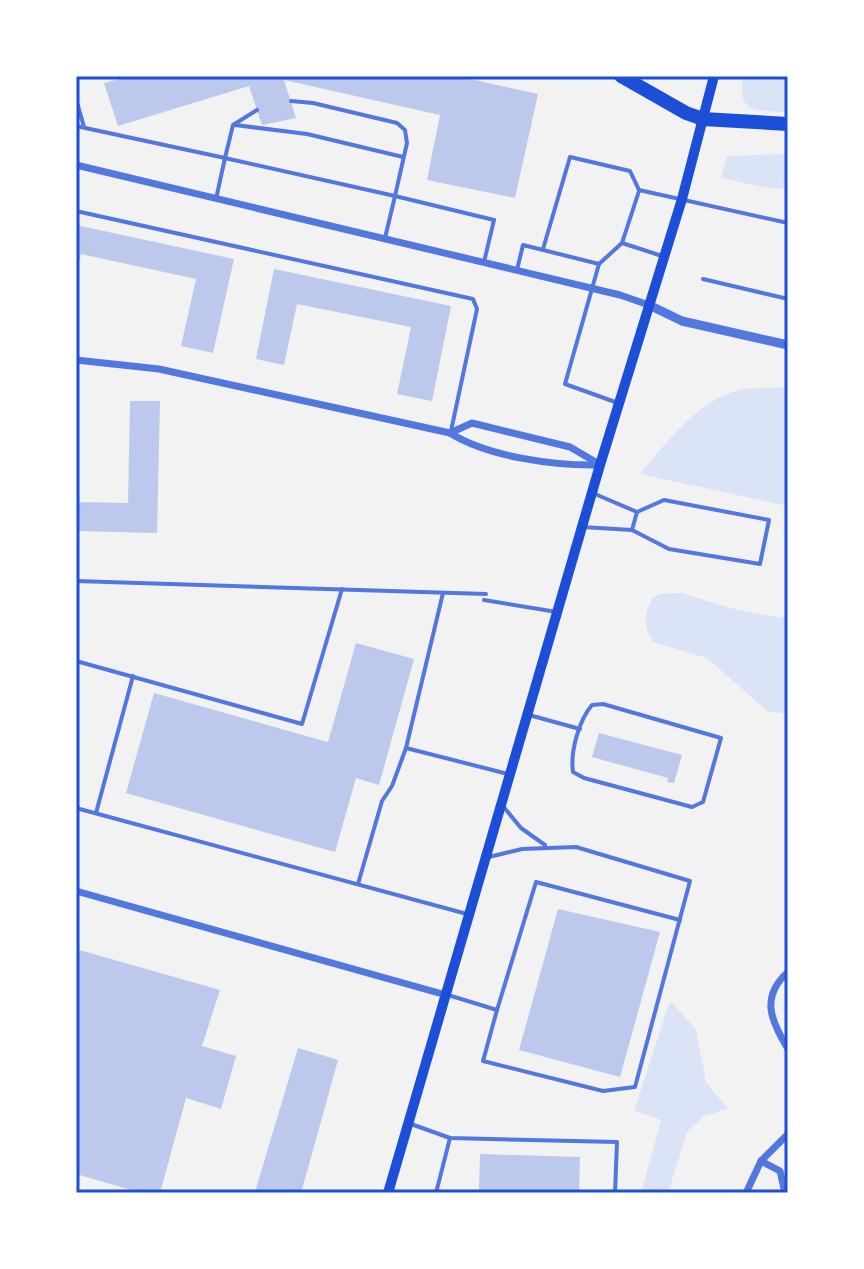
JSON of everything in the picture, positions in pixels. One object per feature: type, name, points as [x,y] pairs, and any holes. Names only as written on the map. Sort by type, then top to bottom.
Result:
[{"type":"highway","points":[[621,76],[686,113],[703,119],[788,124]]},
{"type":"main road","points":[[388,1193],[600,465],[682,199],[714,76]]},
{"type":"street","points":[[76,165],[591,288],[649,305],[682,321],[788,345]]},
{"type":"street","points":[[76,360],[159,369],[450,433],[467,443],[560,466],[600,465]]},
{"type":"street","points":[[450,433],[472,423],[570,447],[600,465]]},
{"type":"street","points":[[76,891],[446,995]]},
{"type":"street","points":[[788,972],[778,981],[770,1000],[772,1024],[788,1049]]},
{"type":"street","points":[[746,1193],[761,1161],[788,1134]]},
{"type":"street","points":[[761,1161],[780,1171],[785,1193]]},
{"type":"lane","points":[[76,99],[85,128]]},
{"type":"lane","points":[[291,101],[313,103],[397,123],[405,130],[407,143],[385,238]]},
{"type":"lane","points":[[216,199],[233,125],[257,110]]},
{"type":"lane","points":[[233,125],[307,134],[404,157]]},
{"type":"lane","points":[[76,126],[494,220],[484,262]]},
{"type":"lane","points":[[543,249],[570,157],[630,171],[639,190],[622,243],[599,264],[565,384],[619,403]]},
{"type":"lane","points":[[639,190],[788,223]]},
{"type":"lane","points":[[76,211],[473,299],[477,309],[450,433]]},
{"type":"lane","points":[[622,243],[663,257]]},
{"type":"lane","points":[[517,270],[523,245],[599,264]]},
{"type":"lane","points":[[703,279],[788,299]]},
{"type":"lane","points":[[582,527],[632,530],[669,549],[760,564],[769,520],[664,500],[637,512],[593,493]]},
{"type":"lane","points":[[632,530],[637,512]]},
{"type":"lane","points":[[76,581],[443,593],[485,597],[558,612]]},
{"type":"lane","points":[[76,661],[302,724],[342,589]]},
{"type":"lane","points":[[358,884],[382,801],[392,786],[406,748],[443,593]]},
{"type":"lane","points":[[95,814],[133,676]]},
{"type":"lane","points":[[603,704],[721,738],[708,793],[703,802],[692,807],[584,778],[573,772],[572,761],[580,729],[592,705],[603,704]]},
{"type":"lane","points":[[528,715],[580,729]]},
{"type":"lane","points":[[406,748],[510,774]]},
{"type":"lane","points":[[501,804],[521,828],[547,846]]},
{"type":"lane","points":[[76,808],[470,914]]},
{"type":"lane","points":[[486,857],[547,846],[576,847],[690,881],[680,920],[635,1087],[603,1091],[483,1061],[536,882],[680,920]]},
{"type":"lane","points":[[446,995],[497,1010]]},
{"type":"lane","points":[[409,1123],[450,1138],[617,1142],[615,1193]]},
{"type":"lane","points":[[436,1193],[450,1138]]},
{"type":"shaded area","points":[[744,76],[788,76],[788,112],[759,110],[746,104],[742,88]]},
{"type":"shaded area","points":[[788,154],[788,189],[721,178],[727,156]]},
{"type":"shaded area","points":[[788,387],[788,506],[640,474],[686,422],[713,401],[744,389]]},
{"type":"shaded area","points":[[682,593],[730,608],[781,618],[788,612],[788,714],[767,711],[707,658],[653,642],[646,620],[652,598],[661,594]]},
{"type":"shaded area","points":[[670,1001],[696,1029],[706,1082],[728,1109],[704,1116],[687,1132],[668,1193],[641,1193],[661,1120],[634,1111]]},
{"type":"building","points":[[131,76],[456,76],[538,94],[515,198],[427,180],[440,115],[284,80],[296,118],[262,125],[249,86],[118,126],[104,83]]},
{"type":"building","points":[[76,225],[234,259],[213,353],[181,346],[196,279],[81,254],[76,273]]},
{"type":"building","points":[[274,269],[451,306],[432,401],[397,394],[411,327],[297,304],[284,365],[256,359]]},
{"type":"building","points":[[130,401],[160,401],[157,533],[76,531],[76,502],[128,503]]},
{"type":"building","points":[[356,643],[414,659],[379,785],[356,778],[335,852],[126,793],[154,693],[328,742]]},
{"type":"building","points":[[599,733],[682,755],[674,783],[667,782],[668,778],[592,757]]},
{"type":"building","points":[[558,909],[660,932],[620,1077],[519,1050]]},
{"type":"building","points":[[76,949],[220,990],[202,1046],[236,1056],[221,1109],[186,1098],[160,1193],[142,1193],[76,1174]]},
{"type":"building","points":[[298,1048],[338,1060],[301,1193],[257,1193],[255,1192]]},
{"type":"building","points":[[480,1154],[580,1157],[579,1193],[479,1191]]}]
